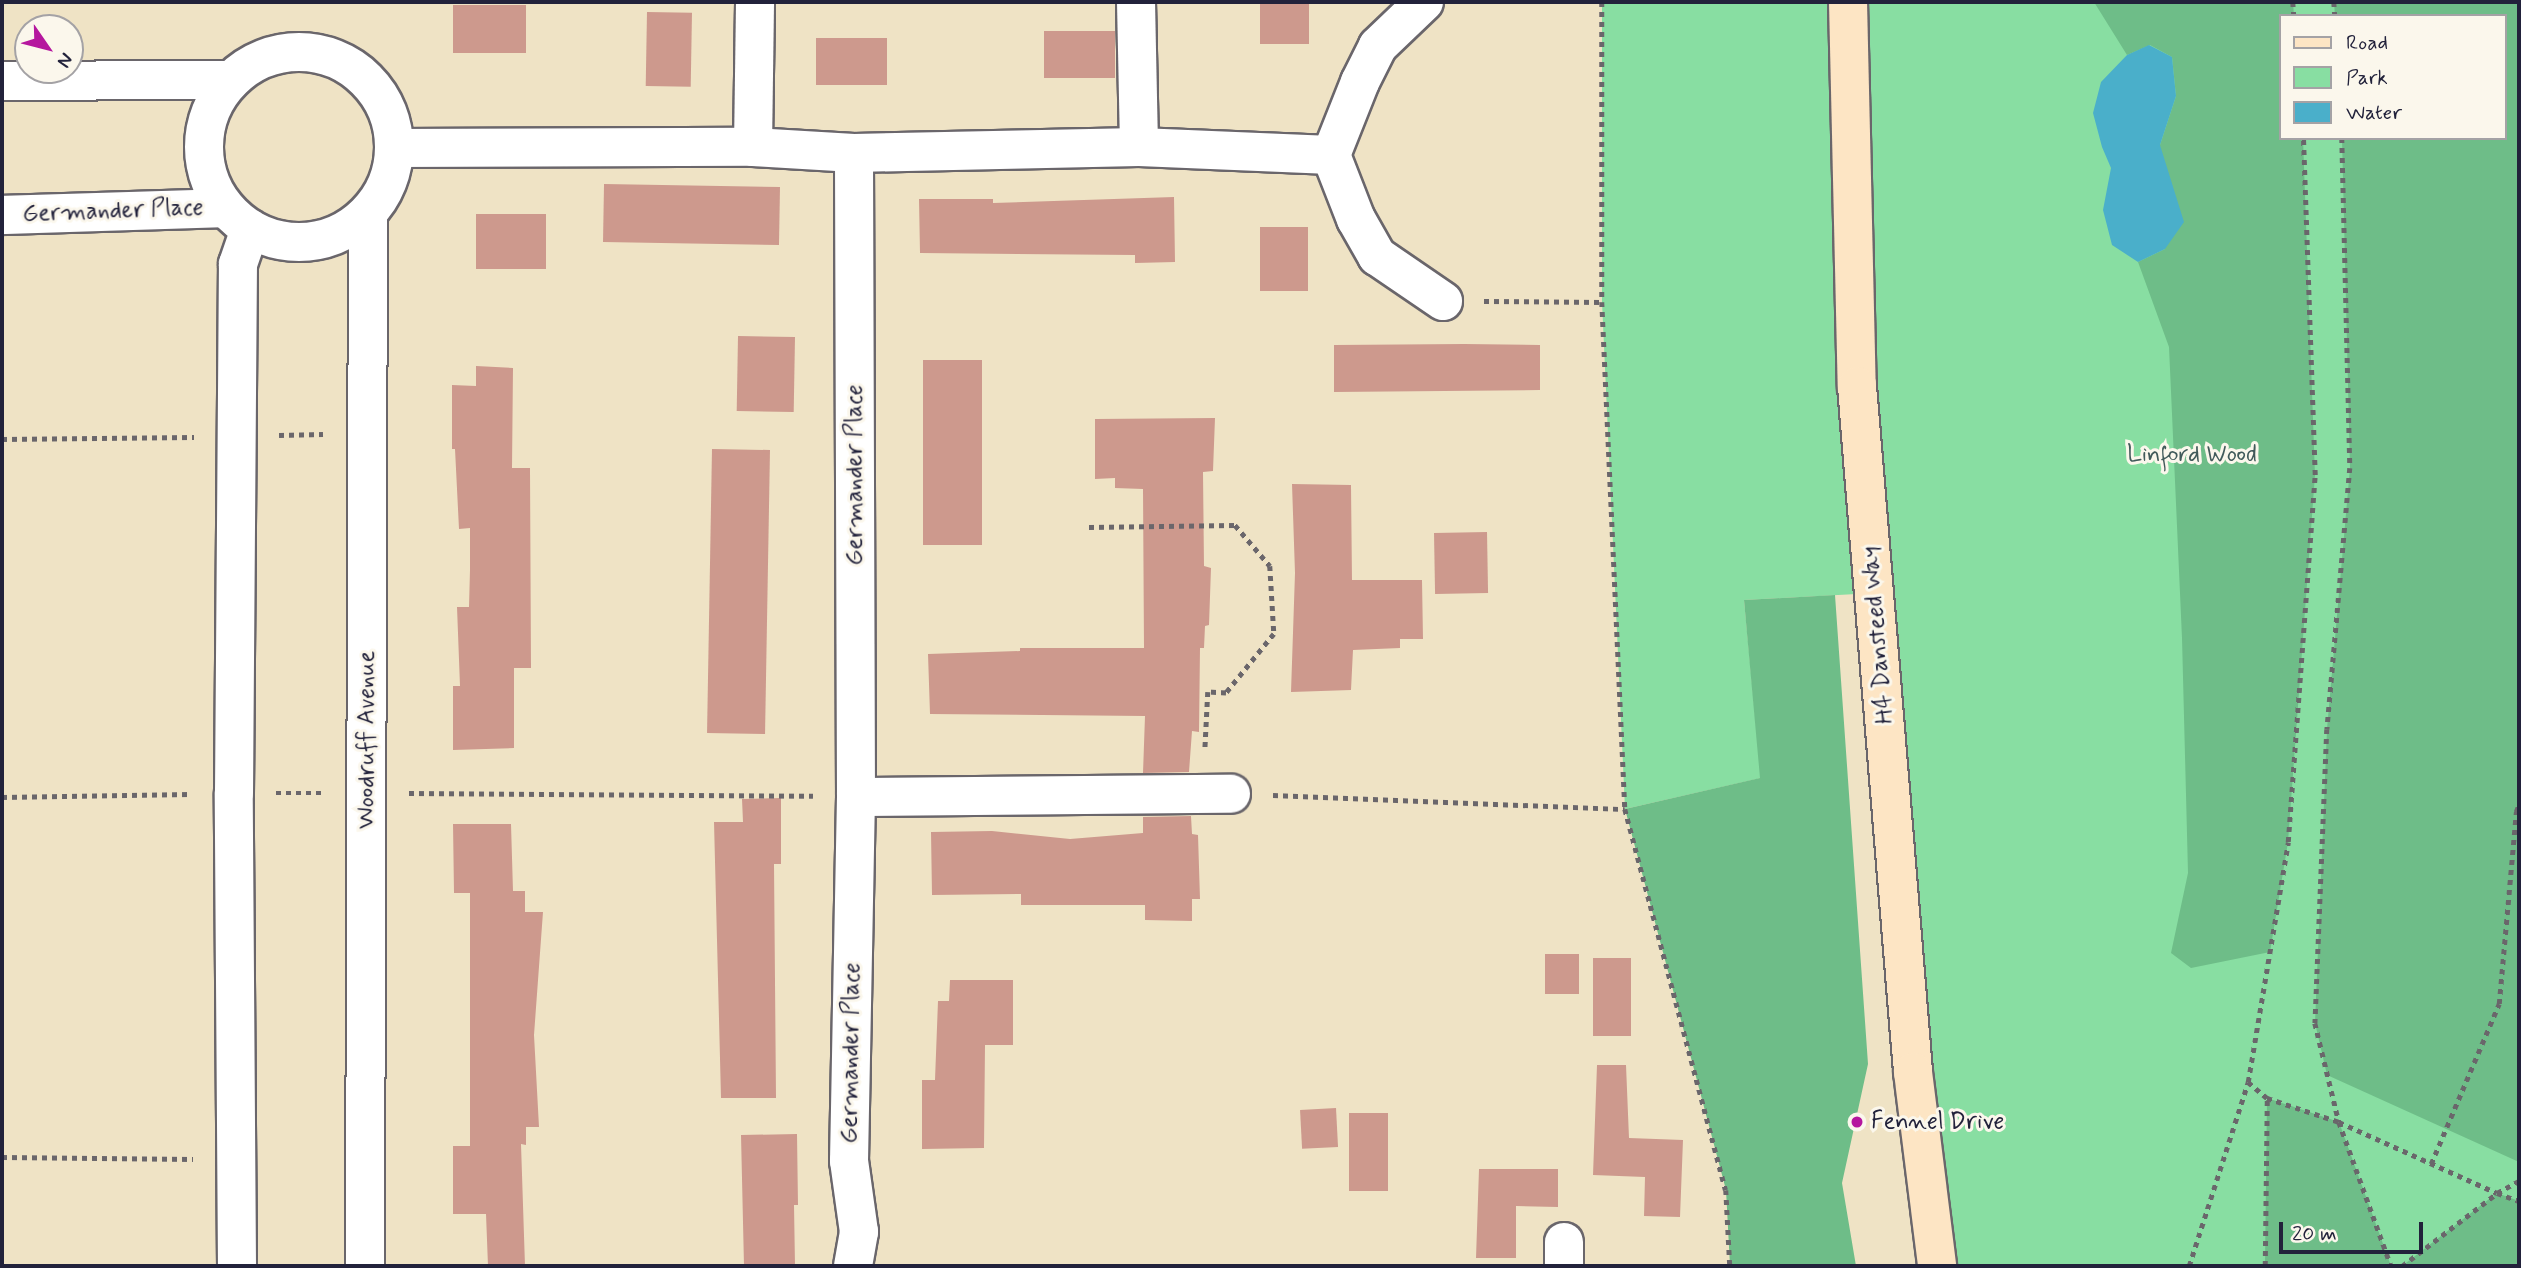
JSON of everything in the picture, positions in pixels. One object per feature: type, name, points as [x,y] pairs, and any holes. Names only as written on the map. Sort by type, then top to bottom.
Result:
[{"type":"street","points":[[753,147],[755,2]]},
{"type":"street","points":[[1136,2],[1139,147]]},
{"type":"street","points":[[1424,2],[1378,46],[1360,82],[1331,155],[1356,219],[1377,256],[1443,301]]},
{"type":"street","name":"H4 Dansteed Way","points":[[1848,2],[1857,386],[1913,1072],[1937,1266]]},
{"type":"street","points":[[286,52],[318,53],[350,65],[374,88],[392,121],[394,148],[386,186],[368,214],[345,231],[314,242],[281,241],[237,218],[207,173],[204,140],[212,108],[231,80],[254,63],[286,52]]},
{"type":"street","points":[[2,81],[231,80]]},
{"type":"street","points":[[394,148],[753,147],[854,153],[1139,147],[1331,155]]},
{"type":"street","name":"Germander Place","points":[[853,1266],[859,1232],[849,1161],[856,797],[854,153]]},
{"type":"street","name":"Woodruff Avenue","points":[[365,1266],[368,214]]},
{"type":"street","name":"Germander Place","points":[[2,215],[237,218]]},
{"type":"street","points":[[237,218],[234,793],[237,1266]]},
{"type":"street","points":[[856,797],[1217,794]]},
{"type":"path","points":[[1602,2],[1602,302],[1625,809],[1726,1190],[1730,1266]]},
{"type":"path","points":[[2189,1266],[2248,1082],[2288,842],[2315,475],[2304,140]]},
{"type":"path","points":[[2342,140],[2350,468],[2328,729],[2315,1023],[2339,1122],[2391,1266]]},
{"type":"path","points":[[1443,301],[1463,297],[1489,302],[1602,302]]},
{"type":"path","points":[[2,439],[366,433]]},
{"type":"path","points":[[1089,527],[1235,525],[1270,566],[1274,634],[1226,693],[1208,692],[1217,794],[1625,809]]},
{"type":"path","points":[[2,797],[367,793],[856,797]]},
{"type":"path","points":[[2431,1164],[2499,1004],[2516,812],[2519,804]]},
{"type":"path","points":[[2248,1082],[2267,1098],[2339,1122],[2497,1194],[2519,1201]]},
{"type":"path","points":[[2265,1266],[2267,1098]]},
{"type":"path","points":[[2,1157],[236,1160]]},
{"type":"path","points":[[2402,1266],[2497,1194],[2519,1181]]},
{"type":"green space","name":"Linford Wood","points":[[1602,2],[2519,2],[2519,1266],[1937,1266],[1875,593],[1744,600],[1761,778],[1625,809],[1602,302]]},
{"type":"green space","points":[[2094,2],[2293,2],[2294,14],[2280,14],[2280,140],[2303,140],[2315,475],[2288,842],[2270,952],[2191,968],[2171,953],[2188,873],[2182,638],[2169,347],[2138,262],[2165,249],[2160,145],[2176,96],[2172,57],[2150,45],[2127,55]]},
{"type":"green space","points":[[2334,2],[2519,2],[2519,1162],[2327,1075],[2315,1023],[2327,729],[2350,468],[2342,140],[2507,140],[2507,14],[2335,14]]},
{"type":"green space","points":[[1835,595],[1868,1064],[1842,1183],[1856,1266],[1730,1266],[1726,1190],[1625,809],[1760,778],[1744,600]]},
{"type":"green space","points":[[2267,1098],[2339,1122],[2391,1266],[2265,1266]]},
{"type":"green space","points":[[2497,1193],[2519,1201],[2519,1266],[2402,1266]]},
{"type":"water","points":[[2149,45],[2172,57],[2176,96],[2160,145],[2184,222],[2165,249],[2138,262],[2112,245],[2103,210],[2111,168],[2093,113],[2101,82],[2127,55]]},
{"type":"building","points":[[1260,2],[1309,2],[1309,44],[1260,44]]},
{"type":"building","points":[[453,5],[526,5],[526,53],[453,53]]},
{"type":"building","points":[[647,12],[692,13],[691,87],[646,86]]},
{"type":"building","points":[[1044,31],[1115,31],[1115,78],[1044,78]]},
{"type":"building","points":[[816,38],[887,38],[887,85],[816,85]]},
{"type":"building","points":[[604,184],[780,187],[779,245],[603,242]]},
{"type":"building","points":[[1174,197],[1175,262],[1135,263],[1135,255],[920,253],[919,199],[993,199],[993,203]]},
{"type":"building","points":[[476,214],[546,214],[546,269],[476,269]]},
{"type":"building","points":[[1260,227],[1308,227],[1308,291],[1260,291]]},
{"type":"building","points":[[738,336],[795,337],[794,412],[737,411]]},
{"type":"building","points":[[1334,345],[1540,345],[1540,390],[1334,392]]},
{"type":"building","points":[[923,360],[982,360],[982,545],[923,545]]},
{"type":"building","points":[[476,366],[513,368],[512,468],[530,468],[531,668],[514,668],[514,748],[453,750],[453,686],[460,686],[457,607],[469,607],[470,528],[459,529],[455,449],[452,449],[452,385],[476,386]]},
{"type":"building","points":[[1215,418],[1213,471],[1203,472],[1204,566],[1211,568],[1209,625],[1205,626],[1204,648],[1200,648],[1199,732],[1192,731],[1189,772],[1143,773],[1145,716],[930,714],[928,654],[1020,651],[1020,648],[1144,648],[1143,489],[1115,488],[1115,478],[1095,479],[1095,419]]},
{"type":"building","points":[[712,449],[770,450],[765,734],[707,733]]},
{"type":"building","points":[[1292,484],[1351,485],[1352,580],[1422,580],[1423,639],[1400,639],[1400,648],[1353,650],[1351,690],[1291,692],[1295,573]]},
{"type":"building","points":[[1487,532],[1488,593],[1435,594],[1434,533]]},
{"type":"building","points":[[781,798],[781,864],[774,864],[776,1098],[721,1098],[714,822],[743,822],[742,799]]},
{"type":"building","points":[[1191,816],[1192,834],[1198,835],[1200,899],[1192,899],[1192,921],[1145,920],[1145,905],[1021,905],[1021,894],[932,895],[931,832],[992,831],[1070,839],[1143,833],[1143,817]]},
{"type":"building","points":[[453,824],[511,824],[513,891],[525,891],[525,912],[543,912],[534,1035],[539,1127],[526,1127],[526,1145],[521,1144],[525,1266],[488,1266],[486,1214],[453,1214],[453,1146],[470,1146],[470,893],[454,893]]},
{"type":"building","points":[[1545,954],[1579,954],[1579,994],[1545,994]]},
{"type":"building","points":[[1593,958],[1631,958],[1631,1036],[1593,1036]]},
{"type":"building","points":[[950,980],[1013,980],[1013,1045],[985,1045],[984,1148],[922,1149],[922,1080],[935,1080],[938,1001],[949,1001]]},
{"type":"building","points":[[1597,1065],[1626,1065],[1629,1138],[1683,1140],[1680,1217],[1644,1216],[1645,1177],[1593,1175]]},
{"type":"building","points":[[1336,1108],[1338,1147],[1302,1149],[1300,1110]]},
{"type":"building","points":[[1349,1113],[1388,1113],[1388,1191],[1349,1191]]},
{"type":"building","points":[[797,1134],[795,1266],[744,1266],[741,1135]]},
{"type":"building","points":[[1479,1169],[1558,1169],[1558,1207],[1516,1206],[1516,1258],[1476,1258]]},
{"type":"place","name":"Fennel Drive","points":[[1857,1122]]}]
